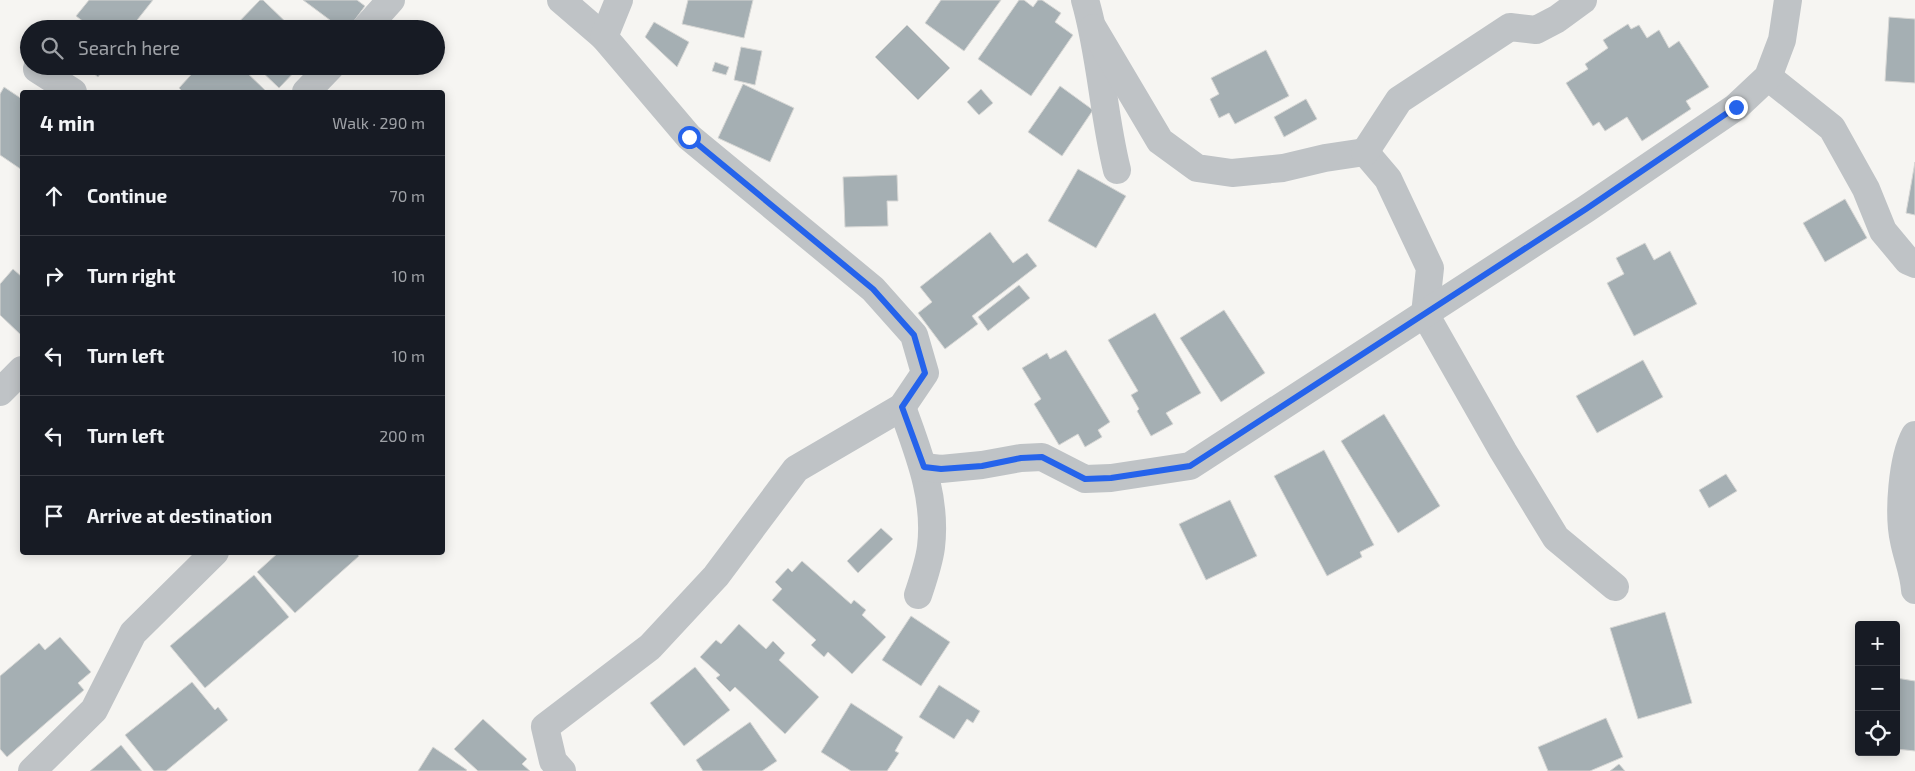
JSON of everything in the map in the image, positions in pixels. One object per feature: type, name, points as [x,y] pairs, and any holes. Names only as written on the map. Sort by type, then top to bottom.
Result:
[{"type":"street","points":[[373,20],[391,0]]},
{"type":"street","points":[[561,0],[604,37],[689,137],[873,289],[914,335],[925,373],[902,407],[796,469],[716,576],[650,647],[545,726],[553,761],[562,771]]},
{"type":"street","points":[[604,37],[619,0]]},
{"type":"street","points":[[1085,0],[1093,28],[1110,144],[1117,170]]},
{"type":"street","points":[[1093,28],[1160,141],[1197,168],[1240,172],[1283,168],[1325,158],[1365,152],[1399,100],[1510,27],[1536,30],[1557,19],[1583,0]]},
{"type":"street","points":[[924,467],[941,469],[982,466],[1021,458],[1042,457],[1085,479],[1111,478],[1190,466],[1586,209],[1736,107],[1768,77],[1782,40],[1788,0]]},
{"type":"street","points":[[46,75],[70,90]]},
{"type":"street","points":[[308,90],[322,75]]},
{"type":"street","points":[[1768,77],[1832,128],[1866,189],[1884,231],[1908,261],[1915,264]]},
{"type":"street","points":[[1365,152],[1388,179],[1430,268],[1425,314],[1556,538],[1615,587]]},
{"type":"street","points":[[0,392],[20,372]]},
{"type":"street","points":[[902,407],[924,467],[932,508],[931,547],[918,595]]},
{"type":"street","points":[[1915,435],[1908,454],[1902,490],[1903,539],[1915,590]]},
{"type":"street","points":[[32,771],[94,710],[133,633],[212,555]]},
{"type":"building","points":[[89,0],[153,0],[137,20],[81,20],[76,16]]},
{"type":"building","points":[[260,0],[263,0],[284,20],[241,20]]},
{"type":"building","points":[[303,0],[357,0],[365,6],[355,20],[330,20]]},
{"type":"building","points":[[688,0],[753,0],[744,38],[682,24]]},
{"type":"building","points":[[941,0],[1001,0],[964,51],[925,23]]},
{"type":"building","points":[[1019,0],[1024,0],[1033,7],[1038,0],[1042,0],[1061,13],[1055,22],[1073,35],[1031,96],[978,59]]},
{"type":"building","points":[[1889,17],[1915,19],[1915,83],[1885,81]]},
{"type":"building","points":[[654,22],[689,42],[677,67],[645,37]]},
{"type":"building","points":[[1628,24],[1631,29],[1639,25],[1647,38],[1659,30],[1669,48],[1679,41],[1709,87],[1686,101],[1691,109],[1642,141],[1627,117],[1605,131],[1599,122],[1593,126],[1566,83],[1588,69],[1585,64],[1608,48],[1603,40]]},
{"type":"building","points":[[907,25],[950,68],[918,100],[875,57]]},
{"type":"building","points":[[741,47],[762,51],[755,85],[734,80]]},
{"type":"building","points":[[1266,50],[1289,96],[1235,124],[1229,113],[1219,118],[1210,99],[1219,94],[1211,78]]},
{"type":"building","points":[[715,62],[729,67],[726,75],[712,71]]},
{"type":"building","points":[[191,75],[249,75],[265,90],[181,90],[179,88]]},
{"type":"building","points":[[265,75],[291,75],[279,88]]},
{"type":"building","points":[[743,84],[794,108],[770,162],[718,138]]},
{"type":"building","points":[[1060,86],[1093,110],[1062,156],[1028,132]]},
{"type":"building","points":[[4,87],[20,98],[20,169],[0,155],[0,94]]},
{"type":"building","points":[[981,89],[993,103],[979,115],[967,102]]},
{"type":"building","points":[[1306,99],[1317,119],[1284,137],[1274,117]]},
{"type":"building","points":[[1915,162],[1915,215],[1906,213]]},
{"type":"building","points":[[1078,169],[1126,196],[1096,248],[1048,221]]},
{"type":"building","points":[[897,175],[898,201],[887,201],[888,226],[845,227],[843,177]]},
{"type":"building","points":[[1845,199],[1867,238],[1825,262],[1803,223]]},
{"type":"building","points":[[990,232],[1013,263],[1027,253],[1037,266],[972,316],[978,324],[945,349],[918,313],[932,302],[920,287]]},
{"type":"building","points":[[1645,243],[1654,260],[1670,251],[1697,304],[1634,336],[1607,283],[1624,274],[1616,258]]},
{"type":"building","points":[[13,269],[20,275],[20,334],[0,315],[0,284]]},
{"type":"building","points":[[1019,285],[1030,298],[988,331],[978,317]]},
{"type":"building","points":[[1224,310],[1265,373],[1221,402],[1180,338]]},
{"type":"building","points":[[1155,313],[1201,393],[1166,413],[1173,424],[1151,436],[1137,411],[1139,409],[1131,395],[1138,391],[1108,340]]},
{"type":"building","points":[[1066,350],[1110,422],[1098,430],[1102,437],[1085,447],[1078,434],[1059,445],[1034,404],[1041,399],[1022,368],[1047,353],[1050,359]]},
{"type":"building","points":[[1643,360],[1663,397],[1597,433],[1576,396]]},
{"type":"building","points":[[1384,414],[1440,506],[1398,533],[1341,441]]},
{"type":"building","points":[[1324,450],[1374,545],[1360,552],[1362,557],[1327,576],[1274,476]]},
{"type":"building","points":[[1726,474],[1737,491],[1709,508],[1699,490]]},
{"type":"building","points":[[1230,500],[1257,556],[1206,580],[1179,524]]},
{"type":"building","points":[[881,528],[893,539],[858,573],[847,561]]},
{"type":"building","points":[[276,555],[359,556],[295,613],[257,572]]},
{"type":"building","points":[[802,561],[851,604],[854,600],[866,610],[862,615],[886,637],[852,674],[828,652],[824,657],[811,645],[816,640],[772,600],[782,589],[775,582],[788,568],[792,572]]},
{"type":"building","points":[[254,575],[289,617],[205,688],[170,646]]},
{"type":"building","points":[[1665,612],[1692,703],[1638,719],[1610,628]]},
{"type":"building","points":[[911,616],[950,642],[921,686],[882,660]]},
{"type":"building","points":[[739,624],[766,649],[773,641],[785,653],[779,660],[819,697],[785,734],[735,687],[730,692],[716,678],[720,675],[700,657],[716,640],[721,644]]},
{"type":"building","points":[[60,637],[91,672],[78,683],[84,690],[7,757],[0,749],[0,676],[39,643],[45,650]]},
{"type":"building","points":[[695,667],[730,710],[684,746],[650,703]]},
{"type":"building","points":[[1900,679],[1915,681],[1915,751],[1900,749]]},
{"type":"building","points":[[192,682],[215,710],[218,707],[228,720],[166,771],[154,771],[125,735]]},
{"type":"building","points":[[939,685],[980,711],[973,723],[967,719],[954,739],[919,717]]},
{"type":"building","points":[[851,703],[903,737],[895,751],[899,753],[887,771],[851,771],[821,752]]},
{"type":"building","points":[[1606,718],[1623,757],[1590,771],[1548,771],[1538,747]]},
{"type":"building","points":[[483,719],[527,759],[522,764],[530,771],[478,771],[454,749]]},
{"type":"building","points":[[750,722],[777,761],[762,771],[703,771],[696,760]]},
{"type":"building","points":[[121,745],[142,771],[90,771]]},
{"type":"building","points":[[433,747],[467,770],[418,771]]},
{"type":"building","points":[[1619,764],[1625,771],[1610,771]]},
{"type":"route","points":[[689,137],[873,289],[914,335],[925,373],[902,407],[924,467],[941,469],[982,466],[1021,458],[1042,457],[1085,479],[1111,478],[1190,466],[1586,209],[1736,107]]}]
